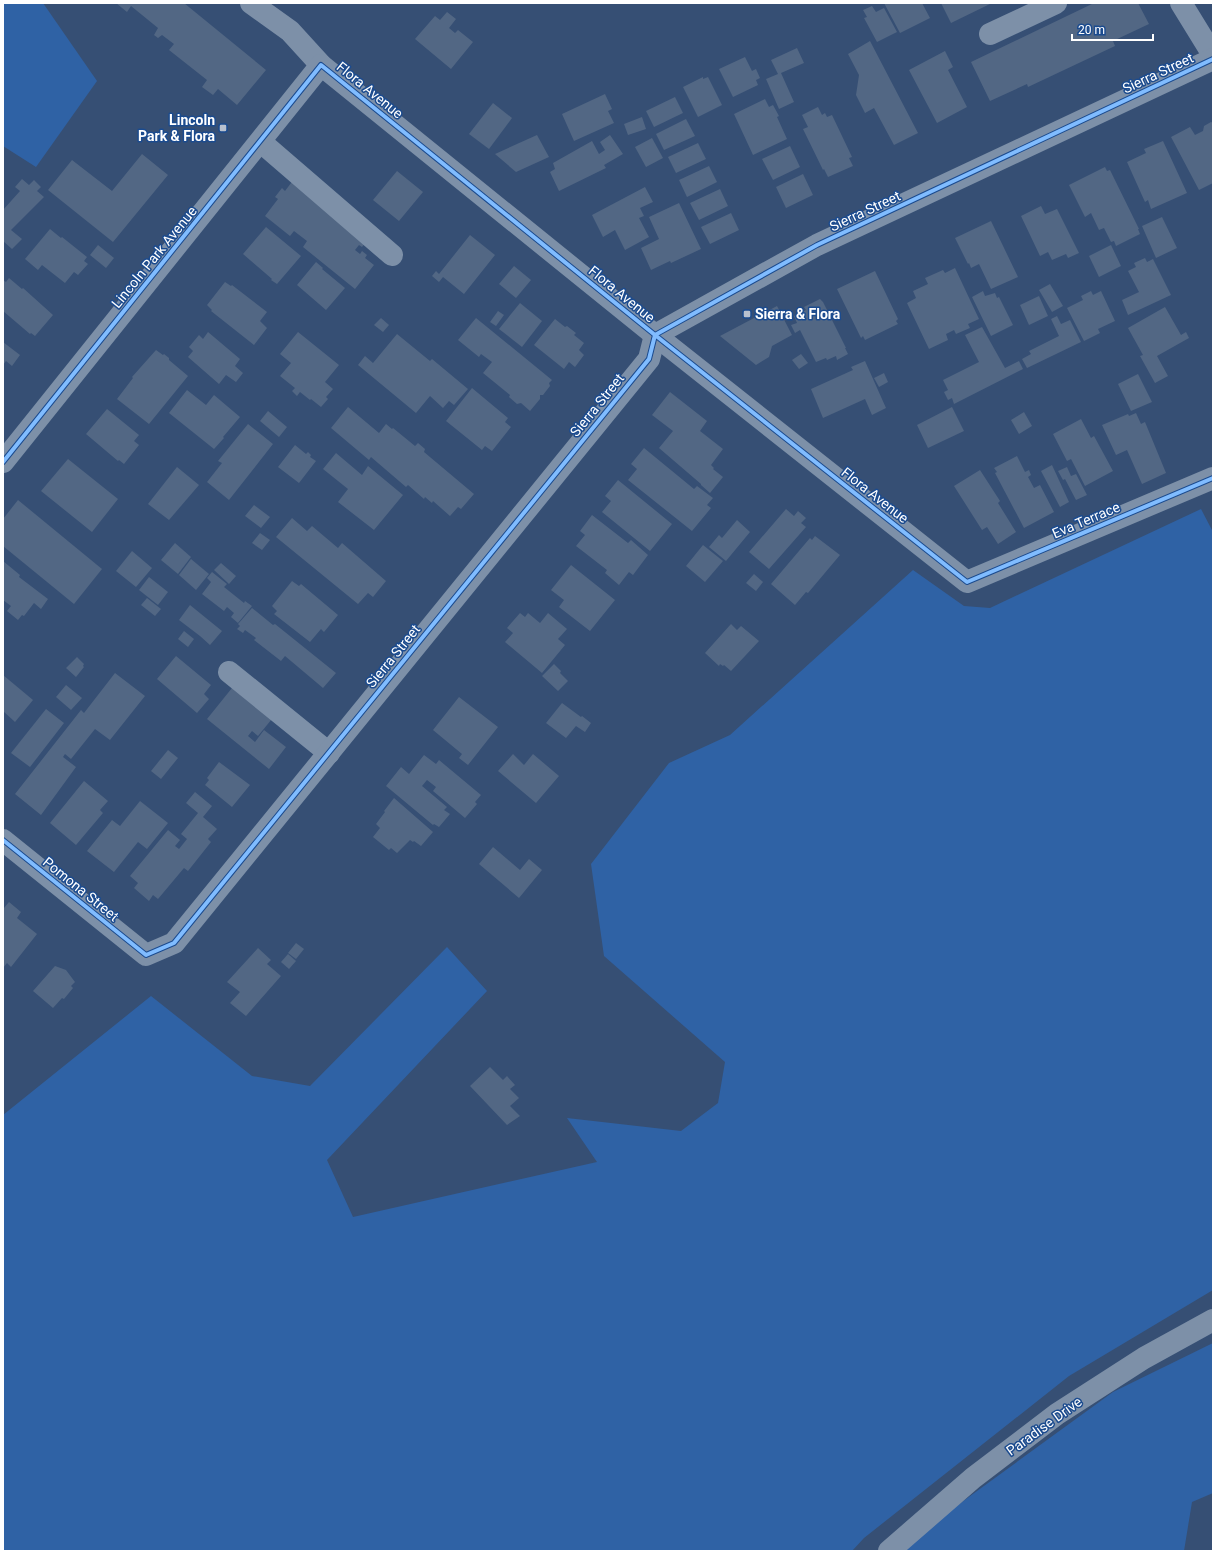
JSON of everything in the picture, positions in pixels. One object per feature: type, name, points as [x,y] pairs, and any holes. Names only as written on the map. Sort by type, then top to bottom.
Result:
[{"type":"street","name":"Flora Avenue","points":[[251,3],[290,31],[322,65],[655,335],[967,582]]},
{"type":"street","points":[[990,34],[1056,3]]},
{"type":"street","points":[[1181,3],[1213,55]]},
{"type":"street","name":"Sierra Street","points":[[146,956],[174,943],[649,359],[655,335],[817,245],[1213,59]]},
{"type":"street","name":"Lincoln Park Avenue","points":[[3,462],[322,65]]},
{"type":"street","points":[[261,142],[392,255]]},
{"type":"street","name":"Eva Terrace","points":[[967,582],[1213,478]]},
{"type":"street","points":[[229,672],[329,752]]},
{"type":"street","name":"Pomona Street","points":[[3,840],[146,956]]},
{"type":"street","name":"Paradise Drive","points":[[889,1551],[973,1478],[1057,1414],[1144,1358],[1213,1320]]},
{"type":"shaded area","points":[[3,3],[43,3],[97,81],[36,167],[3,146]]},
{"type":"shaded area","points":[[1201,509],[1213,532],[1213,1290],[1069,1376],[864,1538],[852,1551],[3,1551],[3,1115],[151,996],[252,1076],[310,1086],[447,947],[487,991],[327,1160],[353,1217],[597,1162],[567,1118],[681,1131],[718,1103],[725,1062],[604,956],[591,864],[669,763],[730,735],[913,570],[964,606],[990,608]]},
{"type":"shaded area","points":[[1213,1343],[1213,1493],[1192,1502],[1184,1551],[904,1551],[933,1523],[1113,1392]]},
{"type":"building","points":[[116,3],[184,3],[266,70],[237,105],[218,89],[213,95],[202,87],[207,80],[169,50],[174,44],[162,35],[158,38],[154,35],[158,28],[131,6],[127,12]]},
{"type":"building","points":[[884,3],[922,3],[930,18],[900,33]]},
{"type":"building","points":[[941,3],[992,3],[951,23]]},
{"type":"building","points":[[1094,3],[1138,3],[1149,24],[1113,41],[1115,46],[1028,87],[1027,84],[990,101],[971,62]]},
{"type":"building","points":[[872,6],[876,12],[884,8],[897,32],[877,42],[864,18],[867,17],[863,10]]},
{"type":"building","points":[[447,12],[456,19],[449,28],[455,33],[458,30],[473,42],[451,69],[415,39],[435,16],[440,20]]},
{"type":"building","points":[[870,41],[918,133],[894,145],[874,108],[865,113],[856,95],[859,75],[848,54]]},
{"type":"building","points":[[797,48],[804,63],[781,73],[794,102],[779,109],[766,79],[778,74],[771,60]]},
{"type":"building","points":[[945,51],[953,67],[948,70],[967,107],[937,123],[909,70]]},
{"type":"building","points":[[745,57],[752,71],[756,69],[760,78],[756,80],[758,85],[733,97],[719,69]]},
{"type":"building","points":[[703,77],[703,79],[708,77],[722,105],[698,117],[683,87]]},
{"type":"building","points":[[605,94],[612,109],[608,111],[614,123],[574,141],[562,114]]},
{"type":"building","points":[[675,97],[683,113],[654,127],[646,111]]},
{"type":"building","points":[[765,99],[769,107],[773,105],[779,116],[777,117],[787,139],[753,155],[734,114]]},
{"type":"building","points":[[493,103],[512,118],[489,149],[469,134]]},
{"type":"building","points":[[818,107],[822,115],[825,113],[827,117],[832,115],[852,157],[849,158],[853,166],[828,177],[824,169],[823,170],[803,129],[808,127],[802,115]]},
{"type":"building","points":[[642,117],[646,129],[628,135],[624,124]]},
{"type":"building","points":[[686,119],[695,136],[664,150],[656,134]]},
{"type":"building","points":[[1211,122],[1213,123],[1213,183],[1199,190],[1171,137],[1190,127],[1195,135],[1203,131],[1204,126]]},
{"type":"building","points":[[537,135],[549,157],[516,172],[495,154]]},
{"type":"building","points":[[610,135],[623,154],[604,165],[606,168],[559,191],[550,172],[555,169],[553,163],[592,141],[599,154],[605,150],[600,142]]},
{"type":"building","points":[[652,138],[663,158],[646,167],[635,147]]},
{"type":"building","points":[[1163,141],[1187,193],[1151,209],[1148,200],[1145,202],[1127,162],[1146,153],[1144,149]]},
{"type":"building","points":[[698,143],[706,159],[676,173],[668,157]]},
{"type":"building","points":[[790,146],[800,167],[773,180],[762,159]]},
{"type":"building","points":[[142,154],[168,175],[113,242],[48,190],[72,160],[112,191]]},
{"type":"building","points":[[709,166],[717,182],[687,197],[679,180]]},
{"type":"building","points":[[1105,167],[1107,171],[1110,170],[1139,229],[1140,234],[1116,246],[1114,241],[1111,242],[1104,228],[1099,230],[1091,213],[1085,217],[1069,185]]},
{"type":"building","points":[[397,171],[423,192],[399,221],[373,200]]},
{"type":"building","points":[[803,174],[813,195],[786,208],[776,187]]},
{"type":"building","points":[[22,179],[29,185],[34,180],[41,187],[37,191],[44,197],[11,230],[22,239],[12,249],[3,241],[3,210],[20,191],[15,187]]},
{"type":"building","points":[[294,179],[366,242],[362,247],[359,245],[355,250],[360,254],[362,251],[367,255],[365,258],[374,265],[355,289],[303,247],[307,241],[294,231],[290,236],[265,216],[278,199],[275,197],[282,188],[285,191]]},
{"type":"building","points":[[645,187],[653,202],[640,208],[644,216],[639,218],[649,237],[625,250],[615,230],[603,237],[592,215]]},
{"type":"building","points":[[720,189],[728,206],[699,220],[690,203]]},
{"type":"building","points":[[679,203],[701,249],[671,263],[670,261],[651,270],[641,248],[659,239],[649,217]]},
{"type":"building","points":[[1041,206],[1045,214],[1057,209],[1079,253],[1068,258],[1066,254],[1052,260],[1048,252],[1040,256],[1021,216]]},
{"type":"building","points":[[731,213],[739,230],[710,244],[701,227]]},
{"type":"building","points":[[1162,217],[1177,248],[1156,258],[1142,226]]},
{"type":"building","points":[[991,221],[1018,277],[991,289],[979,264],[971,268],[955,238]]},
{"type":"building","points":[[266,227],[301,256],[277,284],[243,254]]},
{"type":"building","points":[[50,229],[87,257],[84,261],[88,264],[78,275],[74,272],[65,283],[42,265],[38,270],[25,259]]},
{"type":"building","points":[[470,235],[495,255],[464,294],[443,277],[439,282],[432,276],[436,271],[439,274]]},
{"type":"building","points":[[98,245],[114,258],[106,268],[90,255]]},
{"type":"building","points":[[1111,245],[1121,266],[1099,277],[1089,256]]},
{"type":"building","points":[[1145,258],[1147,262],[1153,259],[1171,295],[1128,315],[1122,300],[1139,292],[1128,271],[1136,267],[1134,263]]},
{"type":"building","points":[[316,262],[323,268],[322,269],[345,288],[326,310],[297,285]]},
{"type":"building","points":[[514,266],[531,280],[516,298],[499,284]]},
{"type":"building","points":[[955,268],[979,319],[968,324],[970,328],[956,334],[954,330],[946,334],[948,340],[929,349],[907,303],[916,298],[913,291],[928,284],[925,278],[943,270],[945,273]]},
{"type":"building","points":[[875,271],[898,319],[896,321],[898,324],[865,340],[863,336],[861,338],[837,289]]},
{"type":"building","points":[[9,278],[22,289],[23,288],[53,315],[35,336],[31,333],[30,334],[3,311],[3,280],[6,282]]},
{"type":"building","points":[[225,282],[231,286],[232,285],[267,312],[260,321],[267,328],[254,345],[211,311],[212,310],[207,305]]},
{"type":"building","points":[[1050,284],[1063,306],[1052,312],[1039,290]]},
{"type":"building","points":[[983,291],[985,296],[995,293],[997,298],[999,297],[1013,325],[991,336],[972,297]]},
{"type":"building","points":[[1091,291],[1093,295],[1101,291],[1115,321],[1098,329],[1100,333],[1084,341],[1067,308],[1083,300],[1081,296]]},
{"type":"building","points":[[1039,296],[1048,316],[1029,325],[1020,305]]},
{"type":"building","points":[[820,299],[823,302],[848,354],[837,360],[836,356],[827,360],[826,358],[816,362],[800,330],[795,333],[791,325],[797,323],[794,316],[806,310],[804,307]]},
{"type":"building","points":[[520,303],[542,321],[522,347],[499,329]]},
{"type":"building","points":[[777,306],[792,335],[772,346],[769,357],[756,365],[720,336]]},
{"type":"building","points":[[1165,307],[1181,335],[1186,332],[1189,338],[1157,356],[1168,376],[1155,383],[1140,356],[1143,355],[1128,328]]},
{"type":"building","points":[[498,311],[504,315],[496,326],[490,322]]},
{"type":"building","points":[[1057,316],[1061,324],[1070,320],[1081,342],[1027,368],[1022,359],[1031,354],[1029,351],[1059,336],[1051,319]]},
{"type":"building","points":[[381,318],[389,325],[383,332],[374,325]]},
{"type":"building","points":[[476,318],[552,380],[549,383],[550,386],[543,395],[540,395],[540,399],[530,411],[521,403],[517,404],[509,397],[510,395],[483,373],[492,362],[481,354],[479,357],[458,340]]},
{"type":"building","points":[[555,319],[576,333],[574,335],[584,343],[579,350],[584,355],[575,367],[569,362],[564,369],[534,345]]},
{"type":"building","points":[[982,327],[1005,368],[1019,361],[1023,369],[954,404],[952,398],[948,400],[944,392],[948,390],[943,380],[979,362],[965,335]]},
{"type":"building","points":[[208,332],[240,359],[235,366],[243,373],[236,382],[226,375],[219,384],[188,357],[193,351],[189,347],[199,335],[203,339]]},
{"type":"building","points":[[298,332],[339,365],[325,382],[333,389],[326,397],[328,399],[321,407],[300,392],[297,396],[292,391],[295,388],[280,376],[291,363],[280,354]]},
{"type":"building","points":[[397,334],[430,361],[432,359],[468,389],[454,405],[449,401],[443,408],[430,396],[416,413],[358,365],[365,356],[373,363]]},
{"type":"building","points":[[3,342],[20,355],[12,366],[6,361],[3,365]]},
{"type":"building","points":[[156,350],[169,358],[169,360],[188,376],[149,424],[117,399],[133,378],[132,377]]},
{"type":"building","points":[[801,354],[808,363],[799,369],[792,360]]},
{"type":"building","points":[[865,361],[886,408],[872,415],[865,399],[823,418],[811,389],[853,370],[851,367]]},
{"type":"building","points":[[884,373],[888,382],[879,387],[874,378]]},
{"type":"building","points":[[1138,374],[1152,402],[1131,411],[1118,384]]},
{"type":"building","points":[[472,388],[508,418],[505,422],[511,427],[492,451],[485,446],[482,450],[446,421]]},
{"type":"building","points":[[187,390],[206,405],[214,395],[240,417],[214,449],[169,413]]},
{"type":"building","points":[[670,392],[707,421],[700,431],[723,449],[711,465],[714,468],[713,469],[723,477],[710,493],[659,448],[673,431],[652,415]]},
{"type":"building","points":[[348,407],[379,433],[386,424],[415,446],[418,443],[425,449],[424,452],[474,494],[461,509],[458,507],[450,516],[433,501],[432,503],[425,497],[424,499],[408,485],[406,487],[371,457],[369,460],[331,428]]},
{"type":"building","points":[[952,407],[964,431],[928,448],[917,425]]},
{"type":"building","points":[[107,409],[139,435],[134,441],[139,445],[124,464],[119,460],[118,461],[86,434]]},
{"type":"building","points":[[268,411],[287,427],[279,437],[260,421]]},
{"type":"building","points":[[1024,412],[1032,426],[1019,434],[1011,420]]},
{"type":"building","points":[[1136,413],[1141,424],[1145,422],[1166,473],[1142,484],[1127,450],[1116,455],[1102,425],[1128,414],[1129,416]]},
{"type":"building","points":[[1081,419],[1091,438],[1094,436],[1113,471],[1085,486],[1071,459],[1067,461],[1053,434]]},
{"type":"building","points":[[248,424],[273,444],[229,500],[207,482],[222,463],[218,461]]},
{"type":"building","points":[[295,445],[306,454],[308,452],[311,455],[310,457],[316,461],[299,483],[278,467]]},
{"type":"building","points":[[644,448],[694,489],[697,486],[713,498],[707,505],[711,508],[692,531],[628,480],[637,469],[631,464]]},
{"type":"building","points":[[336,453],[362,475],[368,466],[403,495],[374,530],[338,502],[348,489],[323,469]]},
{"type":"building","points":[[1017,456],[1025,472],[1029,470],[1031,475],[1028,477],[1034,488],[1040,485],[1054,512],[1024,528],[995,473],[997,472],[994,468]]},
{"type":"building","points":[[68,459],[118,499],[92,532],[41,491]]},
{"type":"building","points":[[1052,465],[1069,502],[1060,507],[1041,471]]},
{"type":"building","points":[[177,467],[199,485],[169,520],[148,504]]},
{"type":"building","points":[[1067,467],[1071,476],[1076,474],[1087,495],[1076,500],[1065,479],[1063,480],[1058,471]]},
{"type":"building","points":[[980,470],[1000,501],[998,503],[1016,532],[998,544],[987,527],[982,530],[954,486]]},
{"type":"building","points":[[618,480],[672,524],[650,551],[602,512],[611,501],[605,496]]},
{"type":"building","points":[[18,500],[102,569],[74,604],[3,546],[3,519]]},
{"type":"building","points":[[254,505],[270,517],[261,528],[245,516]]},
{"type":"building","points":[[786,509],[794,516],[798,511],[806,518],[801,523],[806,527],[769,569],[749,552]]},
{"type":"building","points":[[592,515],[628,543],[631,540],[648,555],[633,575],[629,572],[619,585],[605,573],[607,570],[576,546],[585,535],[580,531]]},
{"type":"building","points":[[292,518],[307,531],[312,526],[338,548],[342,543],[386,581],[373,597],[368,593],[358,604],[276,537]]},
{"type":"building","points":[[737,520],[750,532],[726,561],[709,547],[719,535],[722,538]]},
{"type":"building","points":[[260,533],[270,540],[262,550],[252,543]]},
{"type":"building","points":[[815,536],[840,555],[808,593],[806,592],[795,605],[771,584],[810,538],[812,540]]},
{"type":"building","points":[[175,543],[191,557],[178,574],[161,560]]},
{"type":"building","points":[[703,545],[723,561],[705,582],[686,566]]},
{"type":"building","points":[[132,551],[152,568],[136,587],[116,571]]},
{"type":"building","points":[[191,559],[209,574],[196,590],[179,575]]},
{"type":"building","points":[[3,561],[20,575],[19,577],[48,599],[41,609],[34,603],[24,616],[22,615],[18,620],[7,611],[11,606],[3,600]]},
{"type":"building","points":[[221,563],[236,576],[229,584],[214,570]]},
{"type":"building","points":[[571,565],[615,600],[590,631],[559,607],[564,600],[551,590]]},
{"type":"building","points":[[212,572],[227,584],[224,587],[244,603],[245,601],[252,606],[238,623],[231,617],[234,613],[227,607],[224,611],[202,594],[211,582],[207,578]]},
{"type":"building","points":[[754,574],[763,582],[756,591],[746,583]]},
{"type":"building","points":[[149,577],[168,592],[158,605],[139,590]]},
{"type":"building","points":[[292,581],[299,586],[301,584],[338,615],[324,632],[321,629],[310,642],[274,614],[277,611],[272,606]]},
{"type":"building","points":[[147,598],[161,609],[155,616],[141,605]]},
{"type":"building","points":[[190,605],[222,631],[210,645],[179,620]]},
{"type":"building","points":[[252,608],[273,625],[275,624],[336,673],[323,688],[285,656],[281,661],[254,640],[256,638],[245,630],[243,633],[237,629],[240,626],[238,624]]},
{"type":"building","points":[[520,613],[525,617],[528,613],[540,623],[548,613],[567,629],[558,639],[565,645],[542,673],[505,642],[513,633],[507,628]]},
{"type":"building","points":[[731,624],[737,630],[741,626],[759,641],[731,671],[724,665],[723,666],[720,664],[719,666],[705,653]]},
{"type":"building","points":[[184,631],[194,639],[188,647],[178,639]]},
{"type":"building","points":[[176,656],[211,685],[204,694],[209,699],[197,713],[157,679]]},
{"type":"building","points":[[77,657],[84,664],[84,667],[76,677],[66,668]]},
{"type":"building","points":[[554,664],[568,681],[558,691],[542,676]]},
{"type":"building","points":[[115,673],[145,696],[110,740],[95,729],[71,759],[65,754],[63,757],[76,767],[41,815],[15,794],[81,710],[84,713]]},
{"type":"building","points":[[3,675],[33,700],[15,722],[3,711]]},
{"type":"building","points":[[236,683],[276,714],[258,736],[252,731],[248,736],[255,742],[264,730],[286,747],[269,769],[207,719]]},
{"type":"building","points":[[66,685],[82,698],[71,710],[56,697]]},
{"type":"building","points":[[459,697],[498,727],[468,765],[459,758],[462,754],[433,730]]},
{"type":"building","points":[[562,703],[591,723],[585,732],[576,726],[566,738],[546,723]]},
{"type":"building","points":[[46,709],[64,723],[30,767],[11,753]]},
{"type":"building","points":[[168,750],[178,758],[161,779],[151,771]]},
{"type":"building","points":[[513,754],[524,765],[533,754],[559,776],[536,803],[498,771]]},
{"type":"building","points":[[424,755],[436,764],[439,760],[481,795],[475,802],[477,804],[465,818],[433,791],[436,787],[427,780],[422,786],[447,807],[444,810],[450,814],[439,827],[434,824],[433,825],[386,786],[401,767],[409,774]]},
{"type":"building","points":[[219,762],[250,785],[232,807],[205,785],[209,780],[207,778]]},
{"type":"building","points":[[84,781],[108,801],[100,810],[103,813],[76,845],[50,823]]},
{"type":"building","points":[[195,792],[212,806],[203,817],[217,829],[208,839],[211,842],[188,871],[184,868],[158,899],[153,895],[149,901],[134,888],[138,883],[130,876],[168,830],[180,840],[175,846],[179,849],[187,839],[181,834],[198,813],[186,803]]},
{"type":"building","points":[[394,798],[433,832],[421,846],[410,840],[397,853],[391,848],[389,850],[373,837],[380,828],[376,824]]},
{"type":"building","points":[[140,801],[168,823],[147,849],[138,842],[114,872],[87,851],[112,820],[120,826]]},
{"type":"building","points":[[493,847],[520,870],[529,859],[542,870],[519,898],[479,864]]},
{"type":"building","points":[[9,902],[21,912],[17,918],[37,934],[11,967],[7,963],[3,968],[3,907],[4,908]]},
{"type":"building","points":[[296,943],[304,949],[296,959],[288,953]]},
{"type":"building","points":[[258,948],[271,960],[267,964],[281,976],[246,1016],[230,1003],[240,992],[227,982]]},
{"type":"building","points":[[288,954],[296,961],[289,969],[281,962]]},
{"type":"building","points":[[55,966],[66,970],[75,982],[71,986],[73,988],[64,999],[62,998],[53,1008],[33,991]]},
{"type":"building","points":[[490,1067],[503,1080],[507,1076],[515,1085],[510,1089],[519,1098],[510,1106],[520,1116],[507,1125],[470,1086]]},
{"type":"cycle path","points":[[3,840],[146,955],[174,943],[649,359],[655,335],[817,245],[1213,59]]},
{"type":"cycle path","points":[[3,462],[321,65],[655,335],[967,582],[1213,478]]},
{"type":"place","name":"Lincoln Park & Flora","points":[[223,128]]},
{"type":"place","name":"Sierra & Flora","points":[[747,314]]}]
